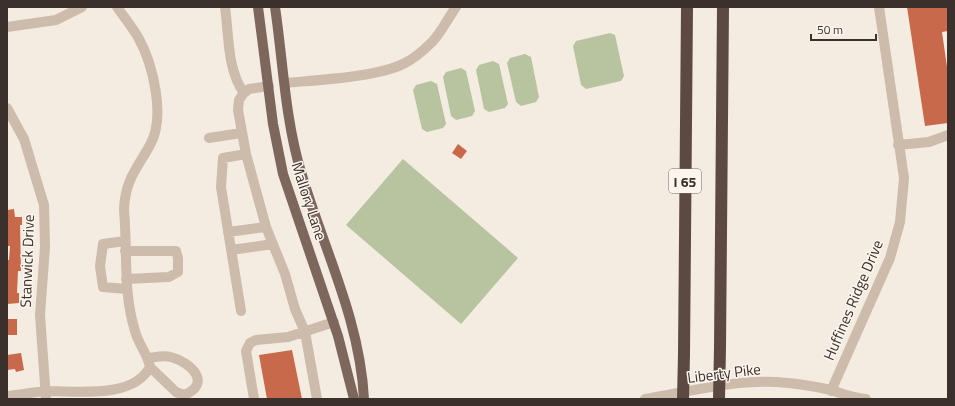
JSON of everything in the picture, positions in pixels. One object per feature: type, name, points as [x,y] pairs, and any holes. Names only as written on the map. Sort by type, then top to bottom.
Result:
[{"type":"highway","name":"I 65","points":[[683,399],[687,7]]},
{"type":"highway","name":"I 65","points":[[719,399],[723,7]]},
{"type":"main road","name":"Mallory Lane","points":[[258,7],[274,131],[285,180],[334,322],[354,399]]},
{"type":"main road","name":"Mallory Lane","points":[[276,7],[296,152],[306,189],[354,330],[363,378],[364,399]]},
{"type":"main road","points":[[269,86],[286,83]]},
{"type":"street","points":[[7,27],[56,20],[82,7]]},
{"type":"street","points":[[118,7],[138,37],[145,52],[151,72],[158,112],[157,126],[151,144],[131,176],[126,190],[124,209],[126,284],[135,332],[149,362],[176,392],[184,395],[193,391],[198,386],[198,379],[193,371],[181,361],[171,357],[149,362]]},
{"type":"street","points":[[226,7],[233,71],[236,82],[244,93]]},
{"type":"street","points":[[286,83],[368,74],[384,71],[404,64],[433,41],[456,7]]},
{"type":"street","name":"Huffines Ridge Drive","points":[[831,391],[890,258],[900,222],[904,178],[879,7]]},
{"type":"street","points":[[269,86],[249,89],[239,100],[238,110],[246,154],[266,227],[285,274],[295,309],[305,332],[317,399]]},
{"type":"street","name":"Stanwick Drive","points":[[8,112],[24,139],[44,205],[45,247],[40,315],[45,395]]},
{"type":"street","points":[[208,138],[242,133]]},
{"type":"street","points":[[898,145],[929,142],[946,138]]},
{"type":"street","points":[[241,311],[221,187],[223,158],[246,154]]},
{"type":"street","points":[[228,232],[266,227]]},
{"type":"street","points":[[103,244],[125,246],[176,251],[178,258],[178,272],[169,277],[104,287],[100,266],[103,244]]},
{"type":"street","points":[[231,250],[273,244]]},
{"type":"street","points":[[254,399],[246,351],[250,343],[256,340],[288,337],[334,322]]},
{"type":"street","points":[[7,396],[109,391],[128,386],[141,378],[149,362]]},
{"type":"street","name":"Liberty Pike","points":[[645,399],[742,382],[776,382],[806,385],[831,391],[853,399],[866,399]]},
{"type":"green space","points":[[610,33],[615,35],[624,76],[621,81],[586,89],[581,85],[573,46],[576,41]]},
{"type":"green space","points":[[525,54],[531,57],[539,97],[536,102],[521,106],[516,102],[507,63],[510,58]]},
{"type":"green space","points":[[493,61],[499,64],[508,104],[505,108],[489,112],[484,109],[476,70],[479,65]]},
{"type":"green space","points":[[461,68],[466,71],[475,111],[472,116],[456,120],[451,116],[443,77],[446,72]]},
{"type":"green space","points":[[431,81],[437,84],[446,124],[443,128],[427,132],[422,129],[413,90],[416,85]]},
{"type":"green space","points":[[403,159],[518,258],[461,324],[346,225]]},
{"type":"building","points":[[907,7],[948,7],[948,31],[942,32],[948,74],[948,123],[925,126]]},
{"type":"building","points":[[458,144],[467,151],[461,159],[452,153]]},
{"type":"building","points":[[14,209],[15,217],[22,217],[22,225],[20,225],[21,271],[18,271],[17,293],[19,293],[19,303],[7,304],[7,260],[9,260],[10,246],[7,246],[7,210]]},
{"type":"building","points":[[7,319],[17,319],[17,335],[7,335]]},
{"type":"building","points":[[292,350],[302,399],[267,399],[259,355]]},
{"type":"building","points":[[21,353],[24,370],[16,372],[15,369],[7,370],[7,355]]}]
